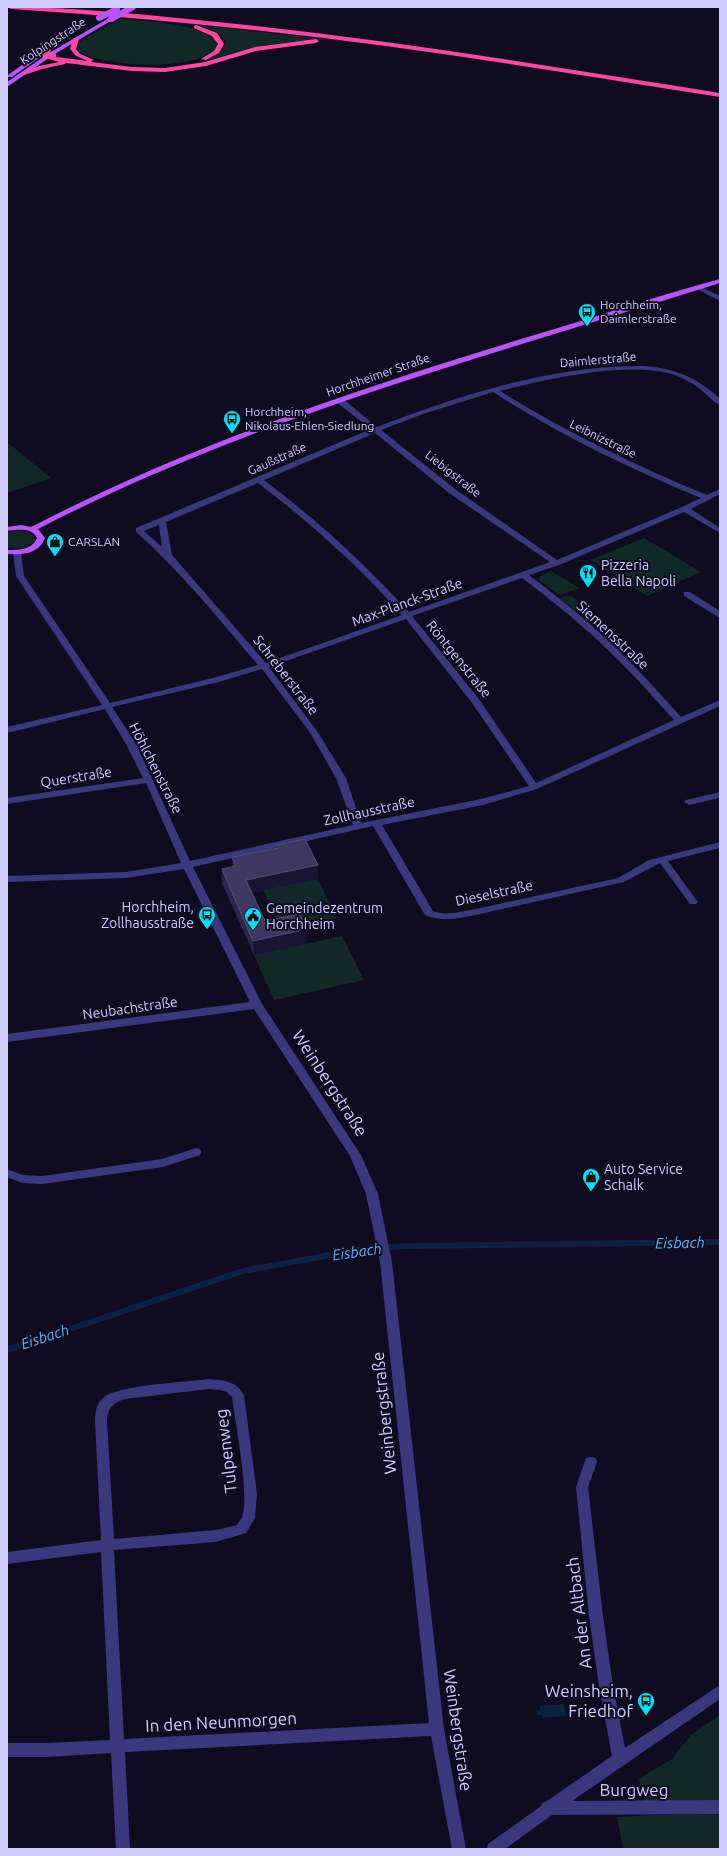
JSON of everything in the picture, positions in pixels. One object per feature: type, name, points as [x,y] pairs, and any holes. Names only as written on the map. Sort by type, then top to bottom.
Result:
[{"type":"highway","points":[[11,7],[214,24],[395,45],[720,95]]},
{"type":"highway","points":[[77,7],[229,21],[404,42],[720,90]]},
{"type":"highway","points":[[97,7],[110,10]]},
{"type":"highway","points":[[34,57],[48,54],[136,66],[170,66],[192,63],[207,58],[220,48],[220,41],[217,37],[205,30],[128,16]]},
{"type":"highway","points":[[76,39],[74,45],[75,52],[90,60]]},
{"type":"highway","points":[[24,73],[50,65],[76,63],[132,69],[166,70],[206,64],[255,49],[299,42],[334,41],[395,45]]},
{"type":"highway","points":[[48,54],[76,63]]},
{"type":"main road","name":"Kolpingstraße","points":[[93,21],[120,7]]},
{"type":"main road","name":"Kolpingstraße","points":[[48,54],[134,7]]},
{"type":"main road","name":"Kolpingstraße","points":[[7,85],[48,54],[60,41]]},
{"type":"main road","name":"Kolpingstraße","points":[[7,79],[34,57]]},
{"type":"main road","name":"Horchheimer Straße","points":[[32,529],[65,511],[144,476],[254,431],[339,400],[452,362],[720,281]]},
{"type":"main road","points":[[7,525],[16,528]]},
{"type":"main road","points":[[7,529],[32,529],[40,536],[40,543],[31,549],[17,552],[7,552]]},
{"type":"street","points":[[699,288],[720,299]]},
{"type":"street","name":"Daimlerstraße","points":[[494,390],[562,374],[606,369],[640,368],[677,373],[700,386],[720,403]]},
{"type":"street","name":"Gaußstraße","points":[[162,521],[377,430],[494,390]]},
{"type":"street","name":"Leibnizstraße","points":[[494,390],[561,432],[594,449],[659,479],[708,498]]},
{"type":"street","name":"Liebigstraße","points":[[339,400],[452,491],[556,563]]},
{"type":"street","name":"Röntgenstraße","points":[[259,480],[301,511],[332,537],[383,588],[408,616],[469,691],[534,787]]},
{"type":"street","points":[[708,498],[720,491]]},
{"type":"street","name":"Max-Planck-Straße","points":[[7,730],[106,705],[216,680],[264,666],[556,563],[686,509],[708,498]]},
{"type":"street","points":[[686,509],[720,531]]},
{"type":"street","points":[[162,521],[168,556]]},
{"type":"street","name":"Schreberstraße","points":[[162,521],[139,530],[168,556],[208,600],[264,666],[296,707],[341,778],[358,827]]},
{"type":"street","name":"Höhlchenstraße","points":[[17,552],[20,576],[131,744],[149,780],[187,865],[256,1005]]},
{"type":"street","name":"Siemensstraße","points":[[524,575],[556,599],[598,636],[631,667],[680,721]]},
{"type":"street","points":[[687,594],[720,615]]},
{"type":"street","name":"Zollhausstraße","points":[[7,879],[126,875],[187,865],[376,823],[483,802],[534,787],[720,703]]},
{"type":"street","name":"Querstraße","points":[[7,801],[149,780]]},
{"type":"street","points":[[689,802],[720,795]]},
{"type":"street","name":"Dieselstraße","points":[[376,823],[429,913],[436,917],[449,917],[471,913],[621,880],[644,866],[662,859],[720,845]]},
{"type":"street","points":[[662,859],[693,902]]},
{"type":"street","name":"Neubachstraße","points":[[7,1038],[256,1005]]},
{"type":"street","name":"Weinbergstraße","points":[[256,1005],[355,1155],[372,1194],[386,1262],[437,1729],[459,1849]]},
{"type":"street","points":[[7,1173],[22,1179],[42,1180],[163,1163],[196,1152]]},
{"type":"street","name":"Tulpenweg","points":[[108,1545],[216,1536],[241,1529],[248,1518],[250,1490],[238,1395],[233,1389],[223,1385],[209,1384],[125,1394],[105,1402],[102,1410],[101,1421],[123,1849]]},
{"type":"street","name":"An der Altbach","points":[[591,1462],[582,1487],[596,1616],[605,1679],[620,1760]]},
{"type":"street","points":[[7,1558],[108,1545]]},
{"type":"street","points":[[493,1849],[547,1808],[720,1692]]},
{"type":"street","name":"In den Neunmorgen","points":[[7,1750],[47,1750],[437,1729]]},
{"type":"street","name":"Burgweg","points":[[547,1808],[720,1807]]},
{"type":"green space","points":[[120,19],[156,22],[192,29],[215,38],[217,46],[207,55],[190,61],[168,64],[143,64],[119,63],[98,59],[83,53],[76,46],[79,42]]},
{"type":"green space","points":[[198,25],[332,40],[271,44],[212,60],[210,59],[223,50],[226,41],[219,33]]},
{"type":"green space","points":[[7,442],[51,478],[7,493]]},
{"type":"green space","points":[[16,531],[27,532],[34,536],[35,541],[24,548],[7,548],[7,533]]},
{"type":"green space","points":[[644,538],[701,572],[647,596],[590,560]]},
{"type":"green space","points":[[551,571],[579,588],[559,595],[540,581],[539,578],[540,576]]},
{"type":"green space","points":[[570,595],[580,603],[576,604],[584,610],[577,612],[560,598]]},
{"type":"green space","points":[[318,879],[337,919],[281,930],[263,890]]},
{"type":"green space","points":[[342,936],[364,980],[274,1000],[254,955]]},
{"type":"green space","points":[[720,1715],[720,1801],[645,1803],[639,1779],[672,1759],[691,1735]]},
{"type":"green space","points":[[720,1812],[720,1849],[623,1849],[617,1817]]},
{"type":"water","points":[[564,1704],[566,1716],[542,1718],[541,1715],[537,1715],[536,1710],[540,1710],[540,1706]]},
{"type":"building","points":[[305,839],[318,865],[246,880],[265,921],[300,914],[307,929],[253,941],[222,869],[236,866],[232,857],[279,848],[277,845]]},
{"type":"waterway","name":"Eisbach","points":[[7,1350],[243,1271],[357,1250],[405,1246],[720,1242]]},
{"type":"place","name":"Horchheim, Daimlerstraße","points":[[587,327]]},
{"type":"place","name":"Horchheim, Nikolaus-Ehlen-Siedlung","points":[[232,434]]},
{"type":"place","name":"CARSLAN","points":[[55,557]]},
{"type":"place","name":"Pizzeria Bella Napoli","points":[[588,588]]},
{"type":"place","name":"Horchheim, Zollhausstraße","points":[[207,930]]},
{"type":"place","name":"Gemeindezentrum Horchheim","points":[[253,931]]},
{"type":"place","name":"Auto Service Schalk","points":[[591,1192]]},
{"type":"place","name":"Weinsheim, Friedhof","points":[[646,1716]]}]
